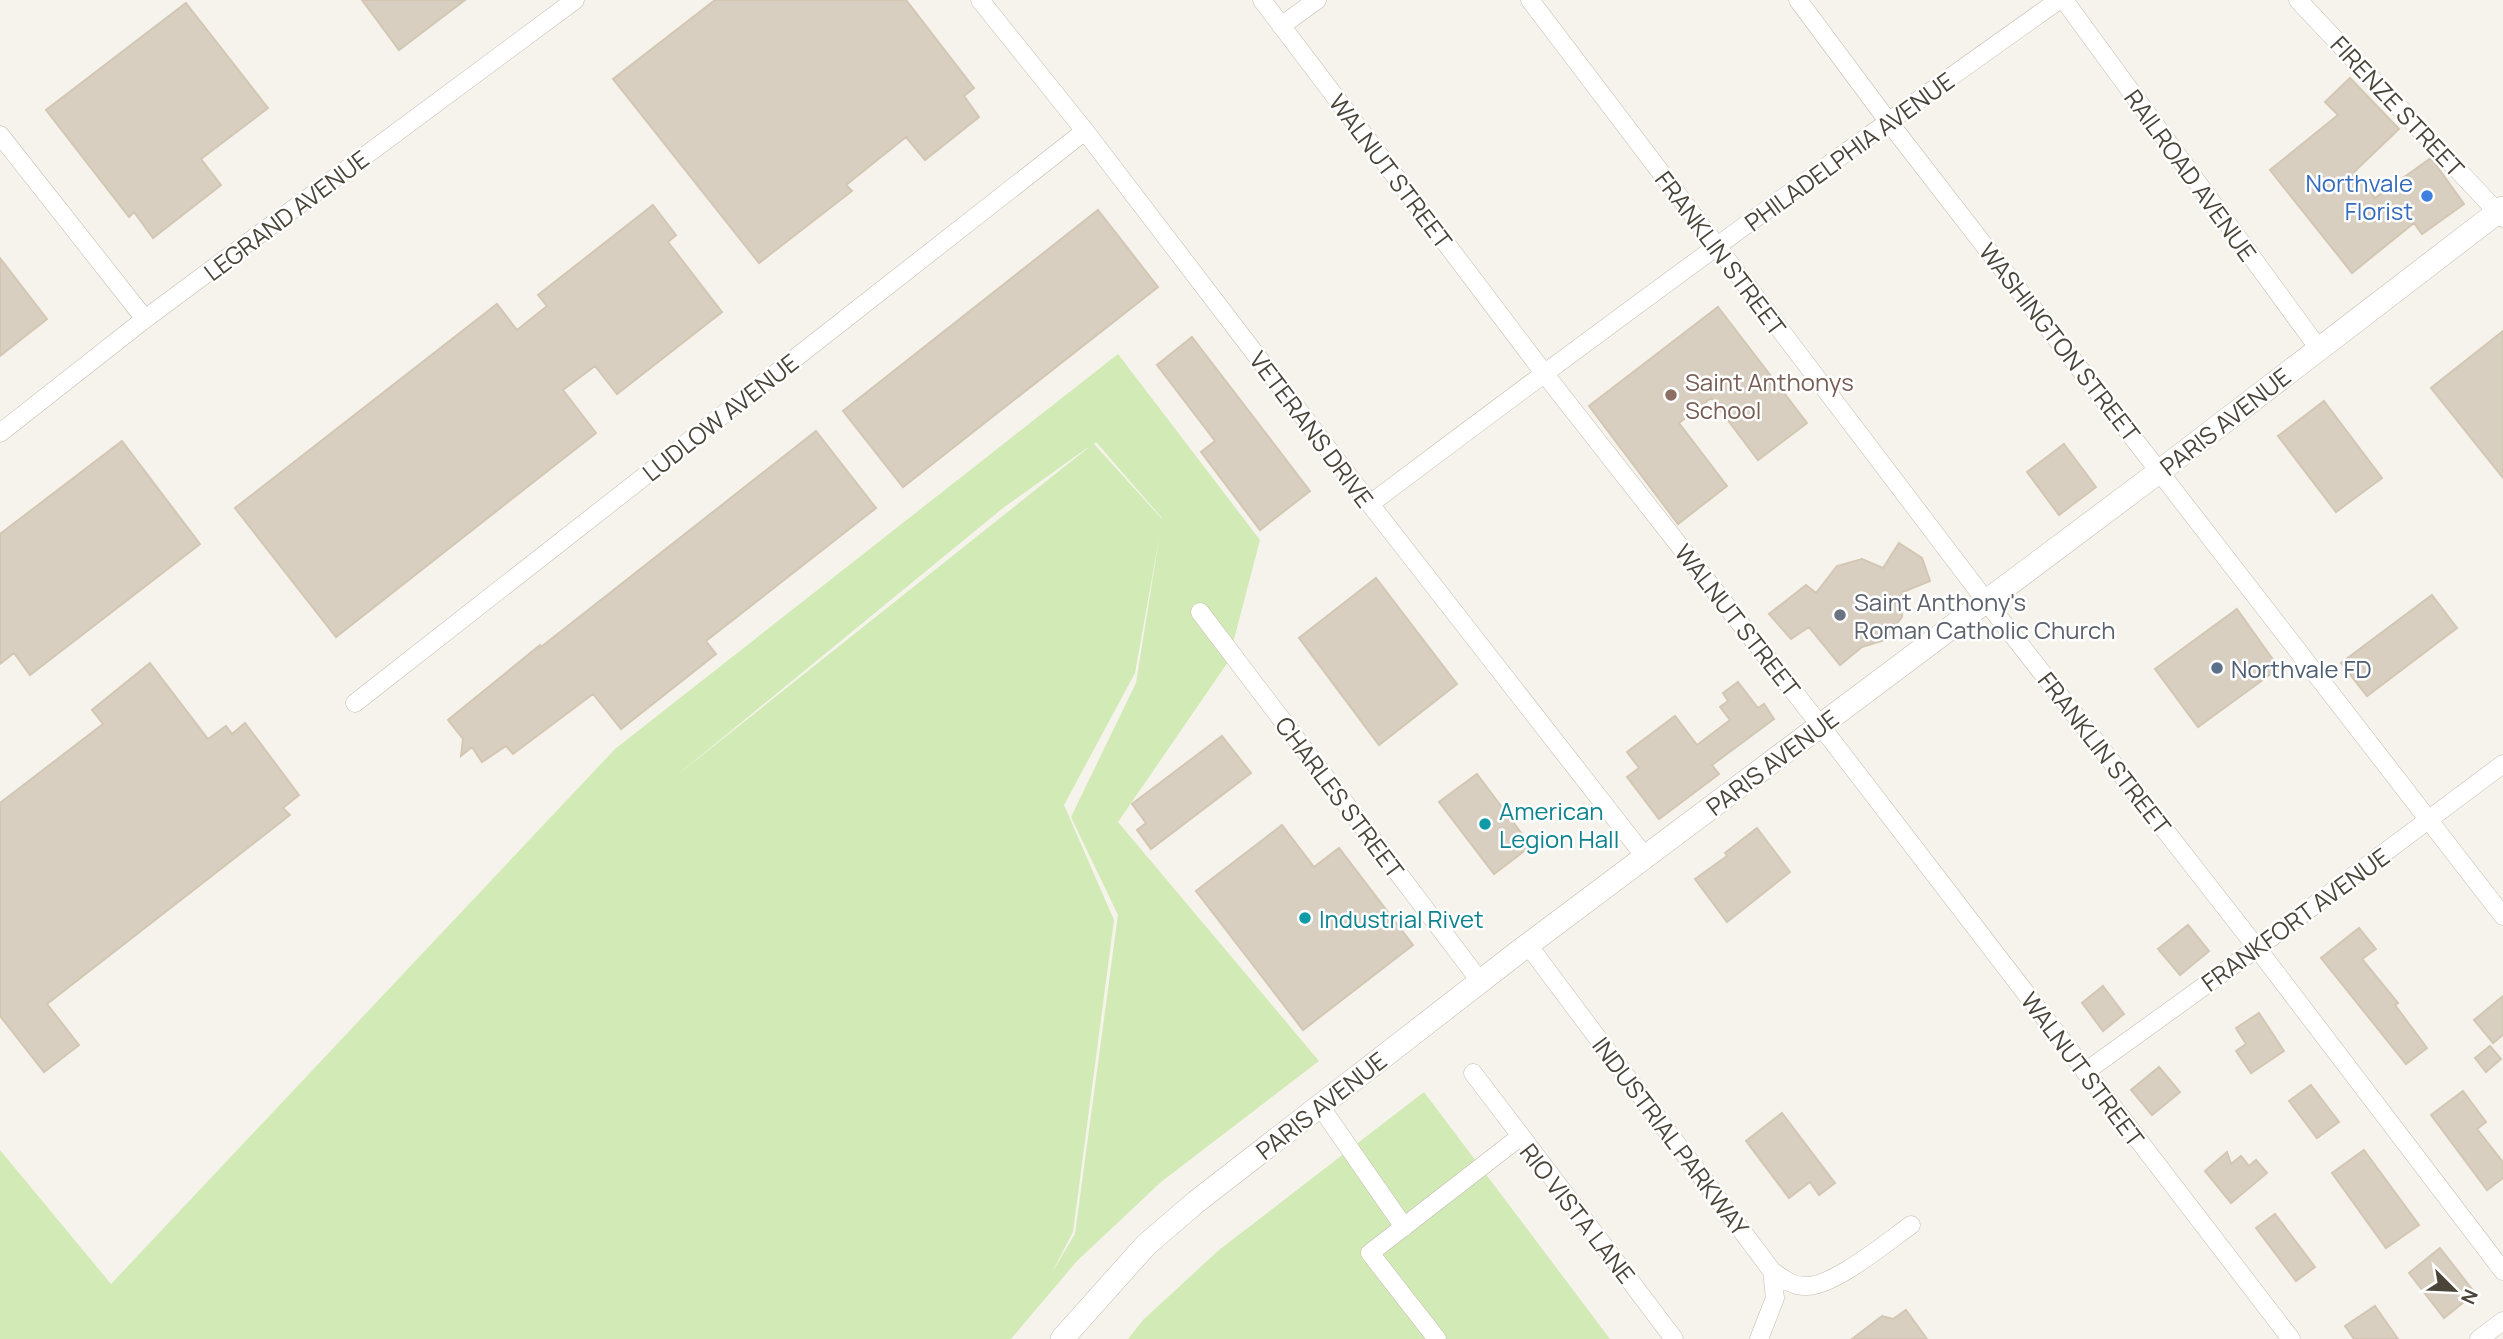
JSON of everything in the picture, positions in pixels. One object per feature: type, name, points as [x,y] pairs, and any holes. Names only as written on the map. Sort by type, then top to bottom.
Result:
[{"type":"street","name":"LEGRAND AVENUE","points":[[0,433],[145,319],[575,0]]},
{"type":"street","name":"VETERANS DRIVE","points":[[980,0],[1085,131],[1370,504],[1646,858]]},
{"type":"street","name":"WALNUT STREET","points":[[1262,0],[1544,373],[1820,725],[2291,1339]]},
{"type":"street","points":[[1281,26],[1317,0]]},
{"type":"street","name":"FRANKLIN STREET","points":[[1530,0],[1986,601],[2257,948],[2503,1271]]},
{"type":"street","name":"WASHINGTON STREET","points":[[1798,0],[1888,121],[2503,916]]},
{"type":"street","name":"PHILADELPHIA AVENUE","points":[[1370,504],[1888,121],[2062,0]]},
{"type":"street","name":"RAILROAD AVENUE","points":[[2062,0],[2319,349]]},
{"type":"street","name":"FIRENZE STREET","points":[[2298,0],[2501,213]]},
{"type":"street","name":"LUDLOW AVENUE","points":[[355,703],[1085,131]]},
{"type":"street","points":[[0,135],[145,319]]},
{"type":"street","name":"PARIS AVENUE","points":[[1062,1339],[1146,1245],[1196,1202],[1480,981],[2501,213]]},
{"type":"street","name":"CHARLES STREET","points":[[1200,612],[1480,981]]},
{"type":"street","name":"FRANKFORT AVENUE","points":[[2085,1072],[2257,948],[2503,764]]},
{"type":"street","name":"INDUSTRIAL PARKWAY","points":[[1528,945],[1772,1271]]},
{"type":"street","points":[[1474,1073],[1521,1136]]},
{"type":"street","points":[[1320,1106],[1404,1227]]},
{"type":"street","name":"RIO VISTA LANE","points":[[1437,1339],[1370,1253],[1521,1136],[1674,1339]]},
{"type":"street","points":[[1772,1271],[1788,1283],[1807,1287],[1829,1282],[1912,1225]]},
{"type":"street","points":[[1759,1339],[1775,1298],[1772,1271]]},
{"type":"street","points":[[2479,1339],[2503,1321]]},
{"type":"green space","points":[[1118,354],[1260,540],[1228,662],[1118,822],[1319,1061],[1161,1182],[1077,1261],[1011,1339],[0,1339],[0,1150],[111,1284],[615,749]],"holes":[[[1096,442],[1162,518],[1162,519],[1094,444]],[[1088,448],[671,780],[1003,508]],[[1160,533],[1136,683],[1071,817],[1118,915],[1075,1234],[1051,1274],[1073,1232],[1114,920],[1064,805],[1135,673]]]},
{"type":"green space","points":[[1424,1092],[1610,1339],[1128,1339],[1143,1320],[1219,1250]]},
{"type":"building","points":[[362,0],[465,0],[399,50]]},
{"type":"building","points":[[715,0],[906,0],[974,88],[964,96],[979,117],[925,160],[906,137],[846,185],[852,191],[759,263],[613,79]]},
{"type":"building","points":[[186,3],[268,108],[201,159],[221,185],[153,238],[134,212],[129,217],[46,110]]},
{"type":"building","points":[[2350,78],[2399,129],[2354,172],[2375,198],[2431,158],[2464,204],[2422,234],[2414,223],[2352,273],[2270,170],[2338,115],[2325,102]]},
{"type":"building","points":[[653,205],[676,235],[668,242],[722,312],[617,394],[595,366],[563,390],[596,433],[336,637],[235,508],[497,304],[517,330],[547,306],[538,295]]},
{"type":"building","points":[[1098,210],[1158,287],[903,487],[843,411]]},
{"type":"building","points":[[0,258],[47,319],[0,356]]},
{"type":"building","points":[[1718,307],[1807,423],[1758,460],[1711,398],[1679,423],[1727,486],[1678,524],[1589,406]]},
{"type":"building","points":[[2503,331],[2503,478],[2431,388]]},
{"type":"building","points":[[1192,337],[1310,491],[1260,530],[1201,452],[1215,441],[1157,365]]},
{"type":"building","points":[[2324,401],[2382,478],[2336,512],[2278,436]]},
{"type":"building","points":[[816,431],[876,508],[706,641],[716,654],[621,729],[593,694],[513,754],[506,746],[482,762],[472,747],[461,756],[463,739],[448,720],[540,645],[541,647]]},
{"type":"building","points":[[122,441],[200,544],[30,675],[14,653],[0,664],[0,534]]},
{"type":"building","points":[[2064,444],[2096,487],[2059,515],[2027,472]]},
{"type":"building","points":[[1899,543],[1922,558],[1930,581],[1903,592],[1902,617],[1885,640],[1862,647],[1840,665],[1809,627],[1791,639],[1769,614],[1806,585],[1816,593],[1837,566],[1862,559],[1883,568]]},
{"type":"building","points":[[1376,578],[1457,684],[1379,745],[1299,638]]},
{"type":"building","points":[[2432,595],[2457,628],[2367,696],[2341,663]]},
{"type":"building","name":"Northvale FD","points":[[2237,609],[2279,668],[2198,727],[2155,669]]},
{"type":"building","points":[[150,663],[208,739],[226,726],[232,734],[245,723],[299,795],[283,808],[290,815],[47,1004],[79,1045],[44,1072],[0,1016],[0,803],[103,724],[92,710]]},
{"type":"building","points":[[1738,682],[1758,708],[1764,704],[1774,719],[1712,765],[1719,774],[1659,819],[1627,777],[1639,768],[1627,752],[1675,716],[1697,745],[1730,720],[1720,707],[1728,701],[1723,693]]},
{"type":"building","points":[[1222,736],[1251,773],[1151,849],[1137,830],[1146,823],[1132,804]]},
{"type":"building","name":"American Legion Hall","points":[[1477,774],[1531,846],[1494,874],[1439,802]]},
{"type":"building","name":"Industrial Rivet","points":[[1282,825],[1314,867],[1339,848],[1413,945],[1303,1030],[1196,891]]},
{"type":"building","points":[[1757,828],[1790,872],[1727,922],[1695,879],[1727,856],[1725,853]]},
{"type":"building","points":[[2188,925],[2209,951],[2180,975],[2158,949]]},
{"type":"building","points":[[2359,928],[2376,949],[2362,959],[2398,1003],[2395,1005],[2427,1048],[2406,1064],[2321,958]]},
{"type":"building","points":[[2103,986],[2124,1014],[2103,1031],[2082,1003]]},
{"type":"building","points":[[2503,996],[2503,1035],[2493,1043],[2474,1020]]},
{"type":"building","points":[[2259,1013],[2284,1051],[2251,1073],[2236,1051],[2246,1044],[2236,1028]]},
{"type":"building","points":[[2490,1046],[2501,1059],[2486,1072],[2475,1058]]},
{"type":"building","points":[[2159,1067],[2180,1092],[2152,1115],[2131,1090]]},
{"type":"building","points":[[2311,1085],[2339,1122],[2317,1138],[2289,1101]]},
{"type":"building","points":[[2463,1091],[2486,1122],[2477,1129],[2503,1162],[2503,1178],[2487,1190],[2431,1115]]},
{"type":"building","points":[[1782,1113],[1835,1183],[1819,1195],[1810,1182],[1789,1198],[1746,1141]]},
{"type":"building","points":[[2364,1150],[2419,1225],[2386,1248],[2332,1173]]},
{"type":"building","points":[[2227,1152],[2231,1164],[2241,1156],[2249,1166],[2256,1160],[2267,1173],[2231,1203],[2205,1171]]},
{"type":"building","points":[[2275,1214],[2315,1267],[2296,1281],[2256,1228]]},
{"type":"building","points":[[2440,1248],[2475,1293],[2444,1318],[2409,1273]]},
{"type":"building","points":[[2375,1306],[2398,1339],[2354,1339],[2345,1326]]},
{"type":"building","points":[[1906,1310],[1927,1339],[1852,1339],[1882,1316],[1893,1319]]},
{"type":"place","name":"Northvale Florist","points":[[2427,196]]},
{"type":"place","name":"Saint Anthonys School","points":[[1671,395]]},
{"type":"place","name":"Saint Anthony's Roman Catholic Church","points":[[1840,615]]},
{"type":"place","name":"Northvale FD","points":[[2217,668]]},
{"type":"place","name":"American Legion Hall","points":[[1485,824]]},
{"type":"place","name":"Industrial Rivet","points":[[1305,918]]}]
